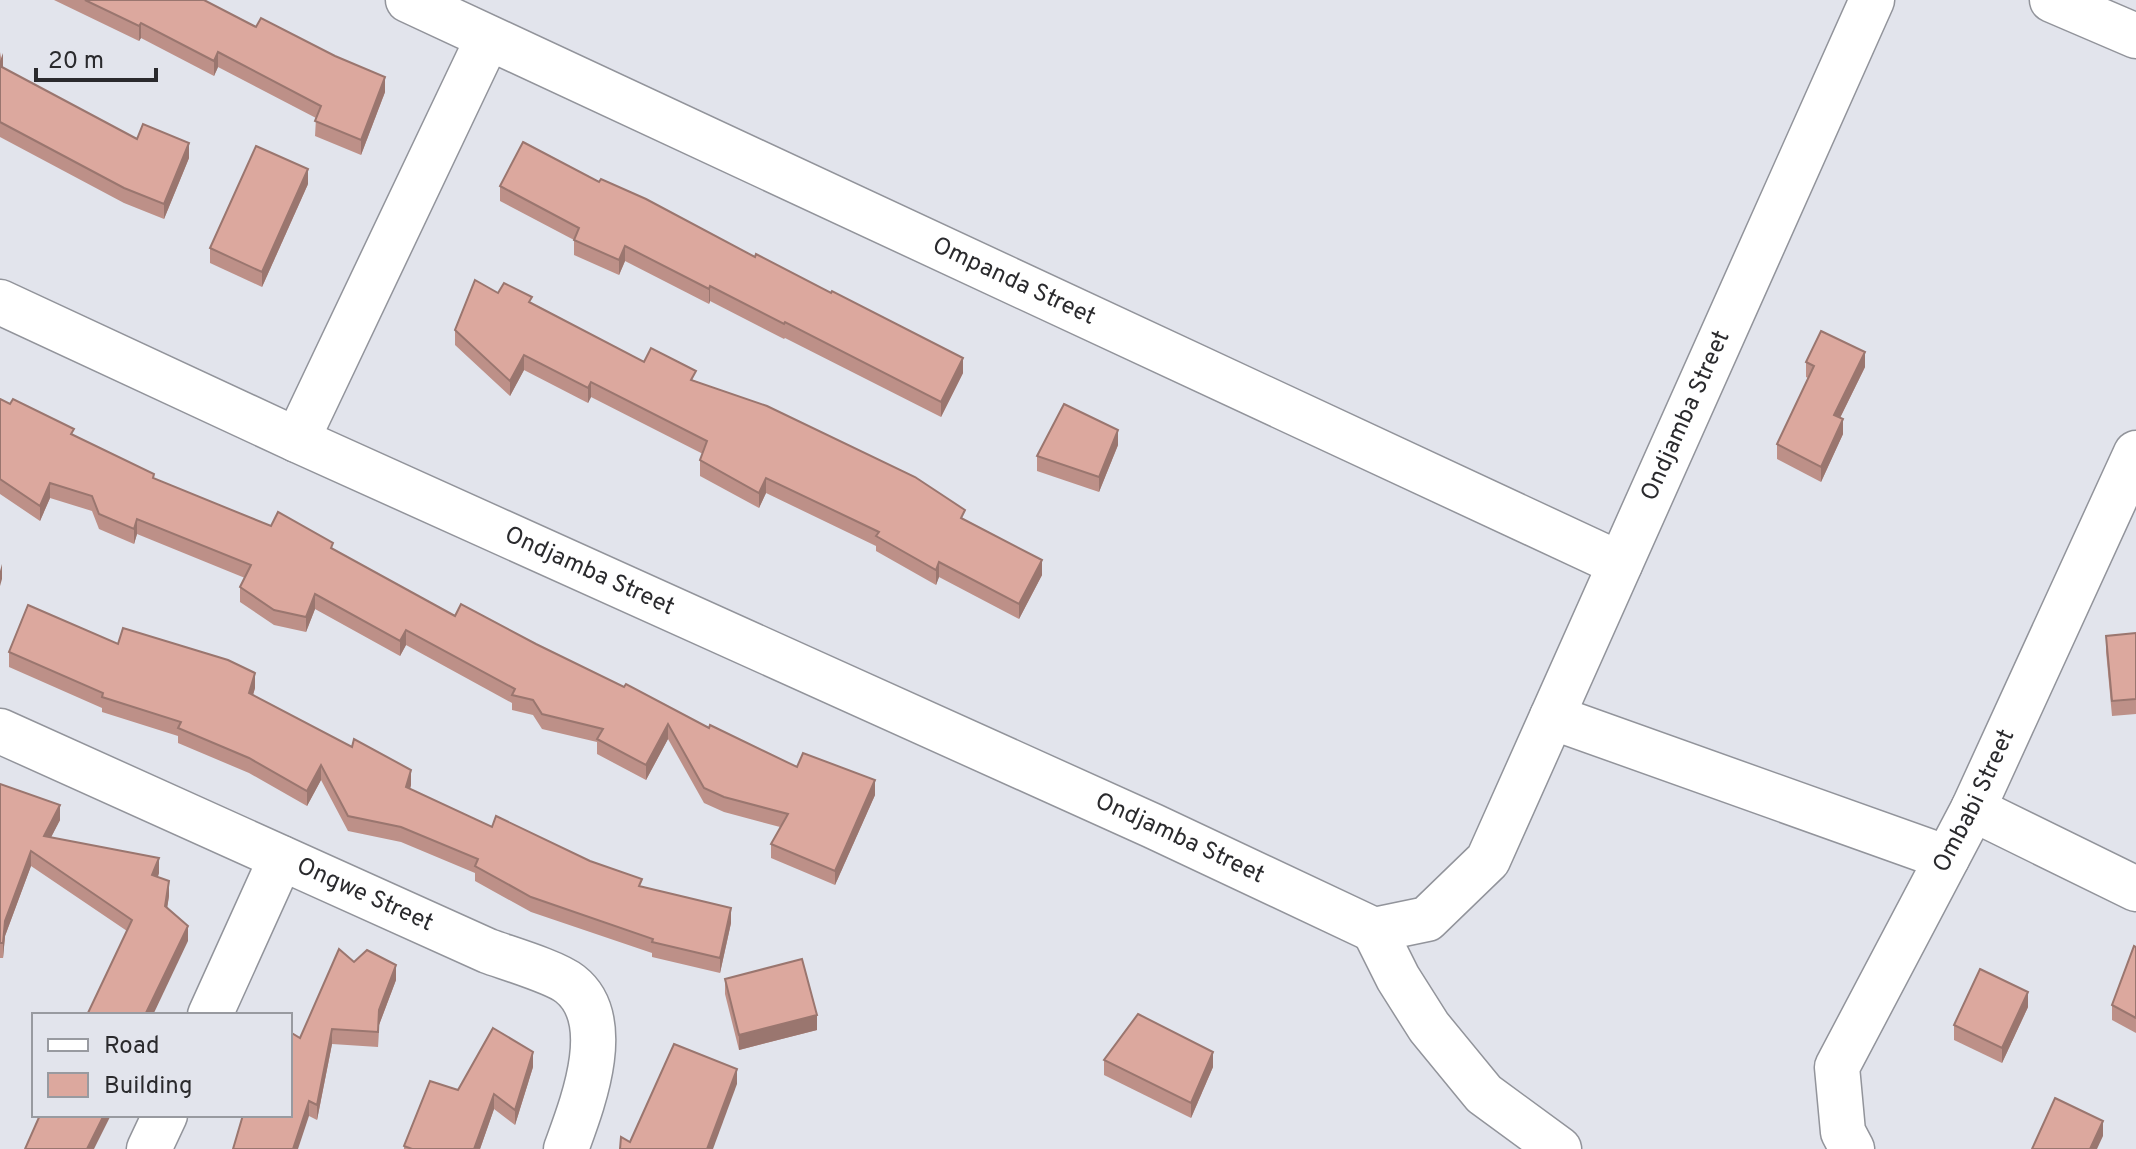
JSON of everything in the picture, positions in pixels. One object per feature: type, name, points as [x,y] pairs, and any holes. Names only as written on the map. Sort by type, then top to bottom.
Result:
[{"type":"street","name":"Ompanda Street","points":[[408,0],[1620,564]]},
{"type":"street","name":"Ondjamba Street","points":[[0,302],[1374,930],[1427,919],[1488,860],[1872,0]]},
{"type":"street","points":[[2052,0],[2136,36]]},
{"type":"street","points":[[297,440],[488,38]]},
{"type":"street","name":"Ombabi Street","points":[[1852,1149],[1843,1132],[1837,1067],[1973,809],[2133,468]]},
{"type":"street","points":[[1552,717],[1947,858]]},
{"type":"street","name":"Ongwe Street","points":[[0,731],[488,951],[570,984],[585,1004],[594,1054],[590,1078],[566,1149]]},
{"type":"street","points":[[1973,809],[2136,889]]},
{"type":"street","points":[[211,1013],[281,858]]},
{"type":"street","points":[[1374,930],[1398,978],[1429,1027],[1484,1094],[1559,1149]]},
{"type":"street","points":[[149,1149],[164,1117]]},
{"type":"building","points":[[85,0],[204,0],[256,27],[261,18],[335,56],[385,77],[361,140],[315,121],[321,106],[218,52],[214,61],[141,23],[139,26]]},
{"type":"building","points":[[0,66],[137,139],[143,124],[189,143],[164,204],[124,188],[0,122]]},
{"type":"building","points":[[523,142],[599,182],[601,179],[646,199],[755,257],[756,254],[963,358],[941,402],[785,322],[710,286],[709,289],[625,246],[619,260],[574,240],[579,228],[500,186]]},
{"type":"building","points":[[256,146],[308,169],[262,272],[210,248]]},
{"type":"building","points":[[475,280],[498,293],[504,283],[532,297],[529,302],[644,362],[651,348],[696,371],[691,380],[767,406],[915,477],[965,510],[961,518],[1042,560],[1019,604],[939,562],[936,570],[876,536],[879,532],[766,478],[759,493],[700,460],[707,441],[591,382],[588,388],[524,355],[510,381],[455,330]]},
{"type":"building","points":[[1821,331],[1865,352],[1834,415],[1843,419],[1821,467],[1777,444],[1814,366],[1806,362]]},
{"type":"building","points":[[0,399],[10,404],[13,399],[74,429],[71,434],[154,474],[153,478],[271,526],[278,512],[333,543],[331,548],[455,616],[461,604],[624,687],[626,684],[709,728],[710,725],[797,767],[803,753],[875,780],[835,871],[771,844],[788,814],[724,797],[704,788],[668,724],[646,765],[597,739],[603,729],[542,714],[533,700],[512,695],[515,689],[406,630],[400,641],[315,594],[306,617],[274,610],[240,587],[251,565],[137,519],[134,529],[99,514],[92,496],[50,483],[40,506],[0,479]]},
{"type":"building","points":[[1064,404],[1118,430],[1099,477],[1037,456]]},
{"type":"building","points":[[28,605],[118,644],[123,628],[228,660],[255,673],[249,693],[352,747],[354,739],[411,770],[406,787],[492,827],[496,816],[590,861],[642,879],[639,886],[731,908],[720,958],[652,942],[653,939],[531,897],[475,866],[478,859],[401,827],[348,816],[321,765],[307,791],[249,758],[178,728],[181,722],[102,697],[103,693],[9,652]]},
{"type":"building","points":[[2136,633],[2136,699],[2112,701],[2106,636]]},
{"type":"building","points":[[0,784],[60,805],[44,836],[159,858],[152,875],[169,881],[165,906],[188,926],[146,1013],[88,1013],[132,920],[31,851],[5,921],[3,943],[0,943]]},
{"type":"building","points":[[2136,947],[2136,1018],[2112,1005]]},
{"type":"building","points":[[339,949],[354,962],[367,950],[396,965],[379,1010],[378,1032],[332,1029],[317,1105],[309,1101],[293,1149],[233,1149],[242,1117],[292,1117],[292,1033],[300,1038]]},
{"type":"building","points":[[802,959],[817,1015],[739,1035],[725,979]]},
{"type":"building","points":[[1980,969],[2028,992],[2002,1048],[1954,1025]]},
{"type":"building","points":[[1138,1014],[1213,1052],[1191,1103],[1104,1060]]},
{"type":"building","points":[[493,1028],[533,1052],[515,1110],[494,1094],[474,1149],[412,1149],[404,1146],[430,1081],[458,1090]]},
{"type":"building","points":[[674,1044],[737,1069],[707,1149],[620,1149],[621,1137],[630,1142]]},
{"type":"building","points":[[2055,1098],[2103,1121],[2090,1149],[2032,1149]]},
{"type":"building","points":[[39,1117],[103,1117],[87,1149],[25,1149]]}]
